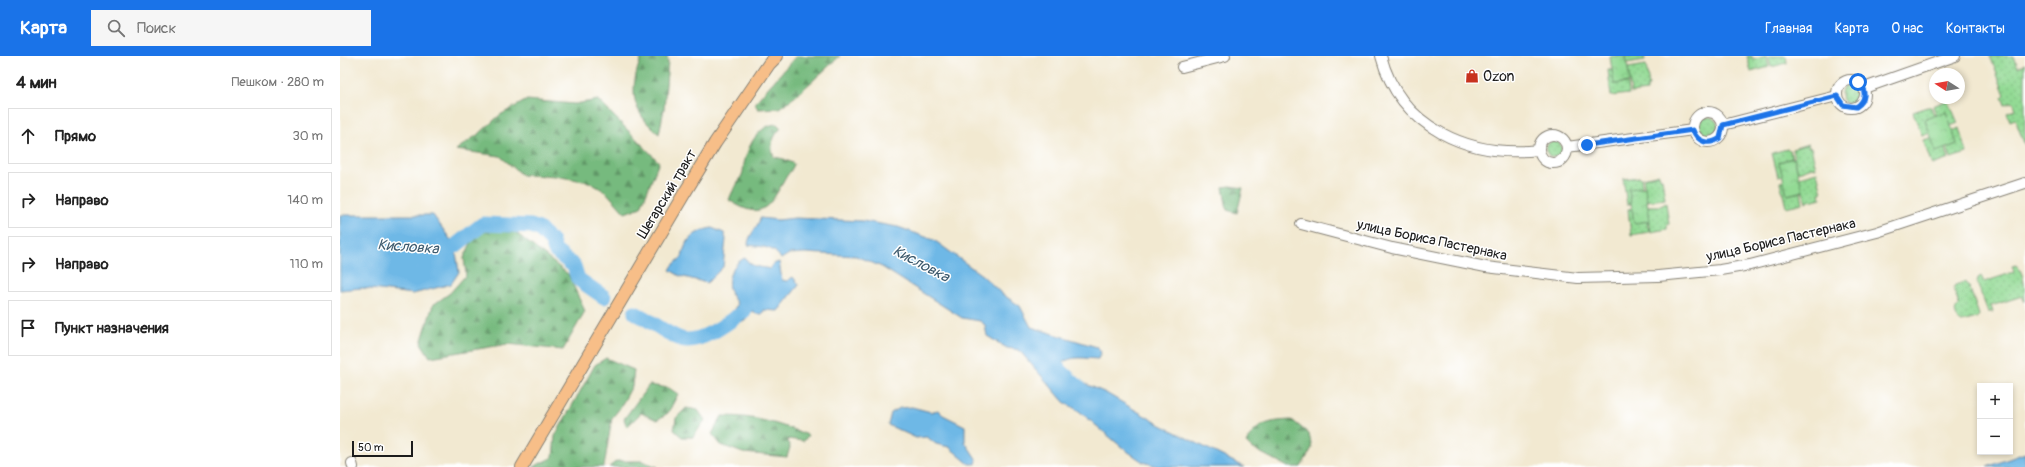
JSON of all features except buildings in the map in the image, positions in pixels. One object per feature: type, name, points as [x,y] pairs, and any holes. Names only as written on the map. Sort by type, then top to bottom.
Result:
[{"type":"main road","name":"Шегарский тракт","points":[[522,467],[715,143],[769,64],[777,56]]},
{"type":"street","points":[[1182,67],[1225,56]]},
{"type":"street","points":[[1381,56],[1391,81],[1405,101],[1418,116],[1442,134],[1464,144],[1483,149],[1511,152],[1539,150]]},
{"type":"street","points":[[1864,88],[1955,56]]},
{"type":"street","points":[[1854,80],[1864,88],[1865,92],[1863,101],[1856,107],[1843,105],[1837,96],[1838,88],[1844,81],[1854,80]]},
{"type":"street","points":[[1723,125],[1837,96]]},
{"type":"street","points":[[1708,112],[1718,115],[1723,125],[1720,138],[1711,142],[1706,142],[1698,138],[1693,130],[1695,119],[1698,115],[1708,112]]},
{"type":"street","points":[[1568,147],[1693,130]]},
{"type":"street","points":[[1550,135],[1559,136],[1566,142],[1568,147],[1565,156],[1554,163],[1546,161],[1539,150],[1542,140],[1550,135]]},
{"type":"street","name":"улица Бориса Пастернака","points":[[1301,224],[1392,248],[1486,267],[1578,278],[1658,276],[1720,270],[1750,265],[1870,234],[2025,183]]},
{"type":"green space","points":[[642,56],[667,56],[668,61],[664,109],[659,134],[642,117],[637,108],[635,99],[635,79]]},
{"type":"green space","points":[[796,56],[840,56],[796,96],[779,108],[758,109],[755,104],[759,98]]},
{"type":"green space","points":[[1610,56],[1626,56],[1630,82],[1614,84]]},
{"type":"green space","points":[[1626,56],[1644,56],[1645,60],[1627,63]]},
{"type":"green space","points":[[1747,56],[1752,56],[1753,60],[1766,56],[1769,67],[1751,72]]},
{"type":"green space","points":[[1768,56],[1786,56],[1787,63],[1771,67]]},
{"type":"green space","points":[[1990,56],[2014,56],[2018,67],[2025,64],[2025,146],[2015,119],[2010,121],[2007,113],[2016,109],[2013,102],[2005,105],[2002,97],[2005,95]]},
{"type":"green space","points":[[1646,65],[1649,86],[1647,86],[1647,91],[1631,93],[1628,68]]},
{"type":"green space","points":[[1608,70],[1612,70],[1614,84],[1628,83],[1629,94],[1611,96]]},
{"type":"green space","points":[[1851,84],[1858,87],[1861,94],[1858,101],[1851,104],[1844,101],[1841,94],[1844,87]]},
{"type":"green space","points":[[527,100],[575,104],[598,100],[659,162],[641,207],[625,213],[606,192],[589,182],[555,176],[522,175],[500,156],[456,150],[480,133],[500,115]]},
{"type":"green space","points":[[1938,104],[1950,104],[1958,123],[1950,126],[1946,112],[1936,115],[1933,106]]},
{"type":"green space","points":[[1931,107],[1934,116],[1925,120],[1930,133],[1922,136],[1913,112]]},
{"type":"green space","points":[[1946,112],[1957,144],[1936,152],[1925,119]]},
{"type":"green space","points":[[1708,117],[1715,120],[1718,127],[1715,134],[1708,137],[1701,134],[1698,127],[1701,120]]},
{"type":"green space","points":[[777,124],[781,128],[776,134],[772,145],[774,157],[784,159],[794,164],[769,204],[757,210],[749,210],[740,207],[729,200],[743,173],[744,162],[749,148],[760,132],[771,125]]},
{"type":"green space","points":[[1960,128],[1967,153],[1951,158],[1947,148],[1957,144],[1952,131]]},
{"type":"green space","points":[[1931,138],[1945,148],[1949,159],[1932,165],[1923,140]]},
{"type":"green space","points":[[1554,141],[1561,146],[1562,149],[1557,156],[1554,157],[1547,152],[1546,149],[1551,142]]},
{"type":"green space","points":[[1808,144],[1809,148],[1811,147],[1816,168],[1812,167],[1798,172],[1792,149]]},
{"type":"green space","points":[[1787,149],[1790,150],[1792,158],[1779,162],[1783,176],[1778,177],[1772,153]]},
{"type":"green space","points":[[1794,158],[1803,191],[1787,195],[1779,162]]},
{"type":"green space","points":[[1817,172],[1822,193],[1820,193],[1821,198],[1806,202],[1799,177]]},
{"type":"green space","points":[[1659,174],[1660,178],[1662,178],[1665,199],[1647,201],[1643,178]]},
{"type":"green space","points":[[1641,178],[1642,187],[1629,189],[1631,204],[1627,204],[1623,179]]},
{"type":"green space","points":[[1784,181],[1787,195],[1801,192],[1803,203],[1786,207],[1780,182]]},
{"type":"green space","points":[[1231,186],[1243,188],[1237,213],[1227,210],[1223,187]]},
{"type":"green space","points":[[1645,187],[1650,221],[1634,223],[1629,189]]},
{"type":"green space","points":[[1666,203],[1669,224],[1667,225],[1667,229],[1651,232],[1647,206],[1661,206]]},
{"type":"green space","points":[[1632,208],[1634,223],[1647,221],[1649,232],[1631,235],[1628,209]]},
{"type":"green space","points":[[477,230],[515,232],[568,274],[585,311],[563,350],[508,344],[430,357],[421,343],[433,305],[450,293],[466,275],[464,258]]},
{"type":"green space","points":[[2016,265],[2023,277],[2025,302],[2022,296],[1991,306],[1993,312],[1988,312],[1977,283],[1978,278],[1981,276],[1984,282],[2014,272],[2012,266]]},
{"type":"green space","points":[[1965,282],[1969,286],[1979,315],[1977,318],[1962,322],[1956,317],[1955,311],[1959,306],[1954,288],[1955,285]]},
{"type":"green space","points":[[606,358],[634,370],[632,386],[620,408],[612,418],[604,467],[533,467],[553,457],[555,436],[595,365]]},
{"type":"green space","points":[[649,385],[669,388],[678,394],[668,413],[657,420],[641,413],[627,427],[624,419]]},
{"type":"green space","points":[[686,408],[698,410],[705,420],[693,437],[682,437],[674,430],[676,418]]},
{"type":"green space","points":[[722,416],[746,417],[766,421],[808,435],[804,441],[787,439],[790,447],[787,457],[743,453],[721,445],[712,434]]},
{"type":"green space","points":[[1292,420],[1309,434],[1312,448],[1301,467],[1288,467],[1250,447],[1246,443],[1255,431],[1265,424]]},
{"type":"green space","points":[[617,461],[642,461],[658,467],[609,467]]},
{"type":"water","points":[[340,215],[433,215],[455,246],[459,272],[451,284],[413,294],[362,288],[340,290]]},
{"type":"water","points":[[760,218],[778,220],[795,218],[863,221],[898,227],[934,240],[983,276],[1002,294],[1020,306],[1031,327],[1097,347],[1101,352],[1098,359],[1073,358],[1063,362],[1053,372],[1060,377],[1079,381],[1106,393],[1159,424],[1244,467],[1160,467],[1143,462],[1124,449],[1079,411],[1064,402],[1019,350],[1007,348],[987,336],[985,325],[980,321],[962,318],[882,267],[856,256],[805,253],[789,254],[781,259],[771,249],[748,245],[748,241]]},
{"type":"water","points":[[712,228],[724,233],[726,239],[723,267],[707,283],[680,276],[670,270],[682,257],[685,246],[691,237],[700,231]]},
{"type":"water","points":[[745,258],[754,266],[770,269],[773,264],[779,262],[782,280],[787,281],[793,277],[799,285],[778,311],[764,310],[762,314],[756,314],[753,311],[750,312],[745,321],[728,323],[729,316],[737,305],[730,292],[729,277],[737,264]]},
{"type":"water","points":[[912,407],[931,412],[938,410],[943,415],[965,426],[965,442],[977,460],[976,464],[969,464],[949,447],[936,444],[927,437],[916,438],[888,425],[891,413],[900,408]]},
{"type":"water","points":[[2025,453],[2025,467],[1987,467]]},
{"type":"waterway","name":"Кисловка","points":[[437,251],[445,251],[455,246],[483,224],[531,226],[539,229],[552,242],[555,251],[574,266],[578,279],[604,297]]},
{"type":"waterway","name":"Кисловка","points":[[635,313],[663,330],[681,339],[689,340],[705,336],[744,311]]},
{"type":"waterway","name":"Кисловка","points":[[1042,354],[1085,393]]},
{"type":"place","name":"Ozon","points":[[1472,76]]},
{"type":"route","points":[[1587,145],[1693,130],[1695,135],[1702,141],[1716,141],[1720,138],[1723,125],[1837,96],[1840,103],[1843,105],[1851,108],[1856,107],[1863,101],[1865,92],[1864,88],[1858,82]]}]
